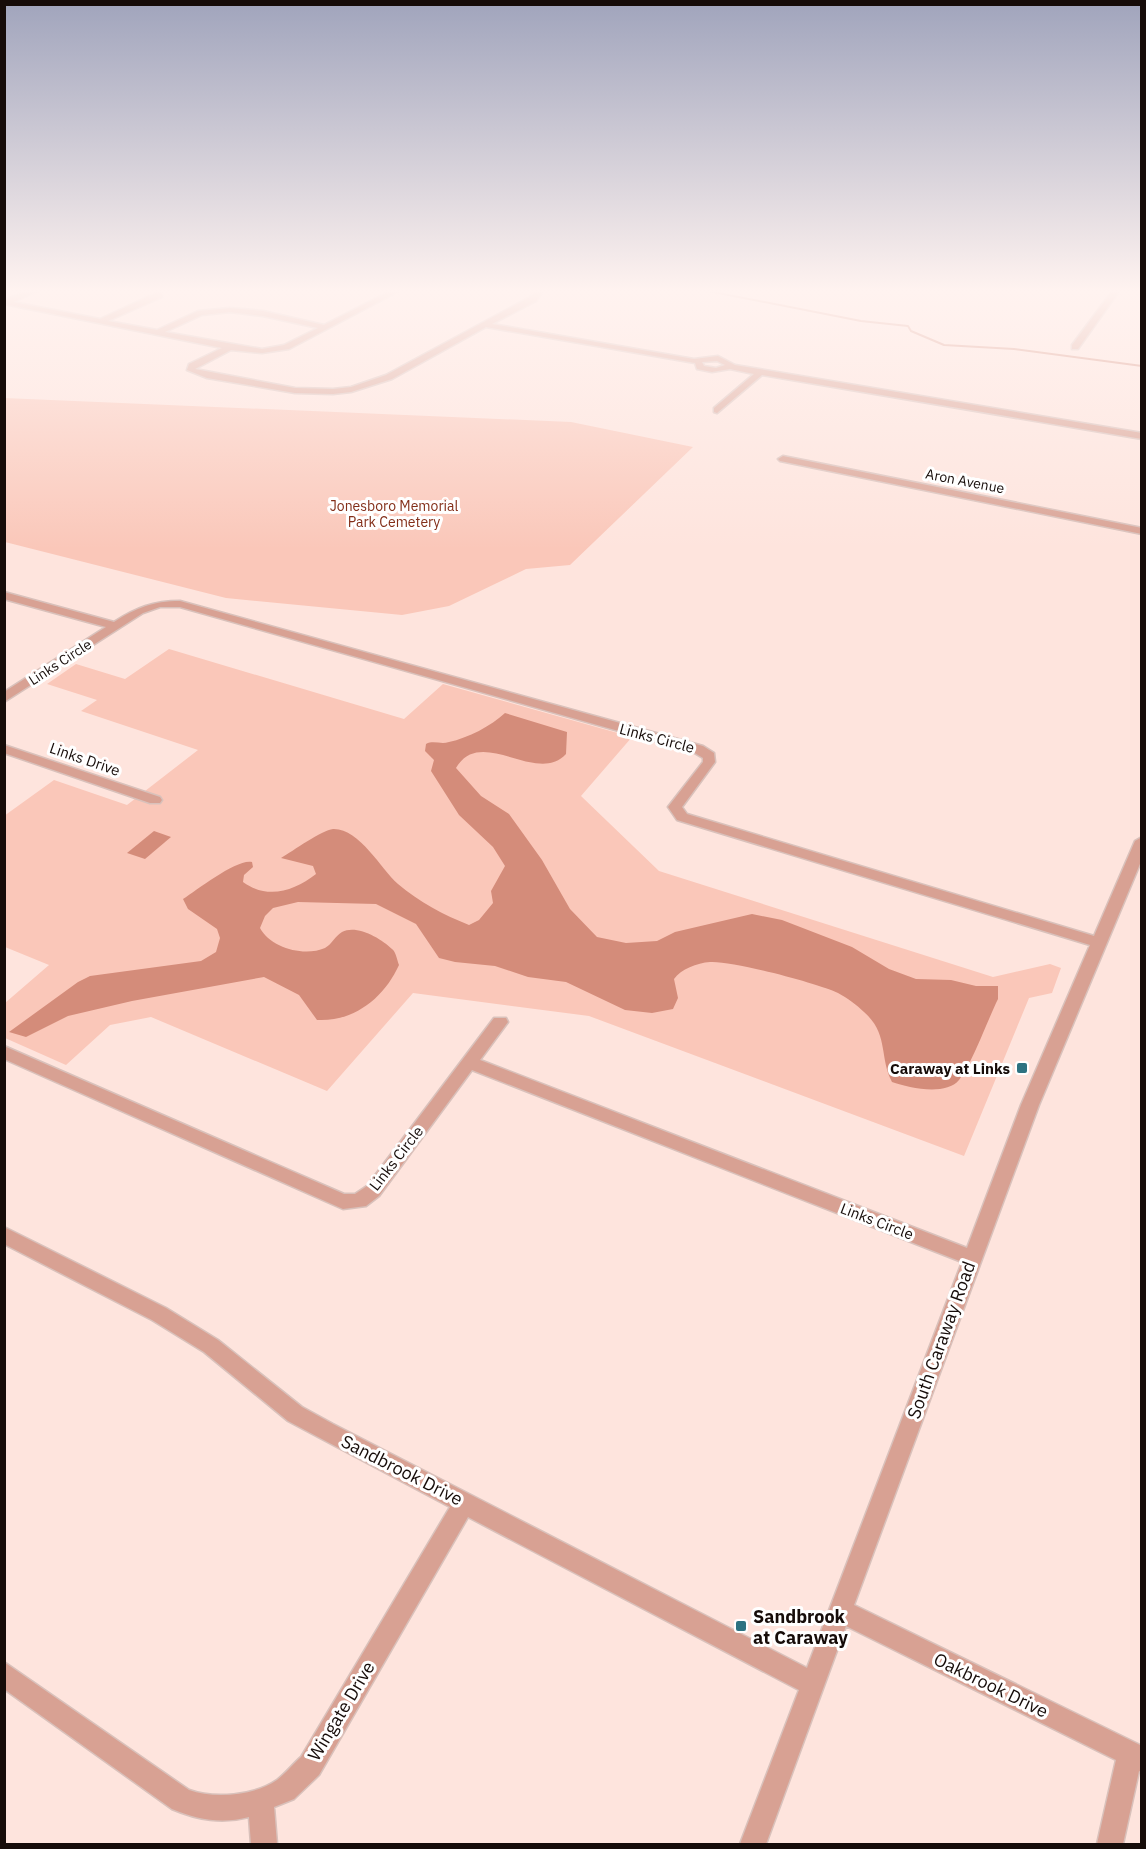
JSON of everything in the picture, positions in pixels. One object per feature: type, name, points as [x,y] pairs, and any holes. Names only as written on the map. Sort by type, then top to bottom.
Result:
[{"type":"street","points":[[222,376],[299,392],[340,392],[375,384],[389,376]]},
{"type":"street","points":[[717,410],[756,376]]},
{"type":"street","points":[[793,376],[1142,436]]},
{"type":"street","name":"Aron Avenue","points":[[783,459],[1142,531]]},
{"type":"street","name":"Links Circle","points":[[4,595],[115,626]]},
{"type":"street","name":"Links Circle","points":[[4,698],[148,607],[180,604],[698,749],[709,756],[709,762],[675,807],[682,818],[1098,942]]},
{"type":"street","name":"Links Drive","points":[[4,749],[155,800]]},
{"type":"street","name":"South Caraway Road","points":[[753,1845],[1030,1104],[1142,841]]},
{"type":"street","points":[[469,1062],[500,1022]]},
{"type":"street","name":"Links Circle","points":[[4,1052],[343,1202],[359,1201],[373,1191],[469,1062],[972,1258]]},
{"type":"street","name":"Sandbrook Drive","points":[[4,1235],[159,1314],[211,1346],[296,1414],[814,1684]]},
{"type":"street","name":"Wingate Drive","points":[[4,1674],[181,1800],[200,1807],[234,1808],[261,1798],[270,1798],[285,1790],[310,1766],[465,1502]]},
{"type":"street","name":"Oakbrook Drive","points":[[841,1611],[1136,1757]]},
{"type":"street","points":[[1110,1845],[1136,1757]]},
{"type":"street","points":[[261,1798],[264,1845]]},
{"type":"green space","name":"Jonesboro Memorial Park Cemetery","points":[[4,398],[571,422],[693,447],[570,565],[526,569],[449,606],[402,615],[226,598],[5,542]]},
{"type":"green space","points":[[169,649],[404,719],[443,684],[632,737],[581,796],[659,871],[993,977],[1050,964],[1061,968],[1052,993],[1029,998],[964,1156],[589,1016],[413,993],[327,1091],[151,1017],[110,1025],[66,1065],[5,1038],[5,1003],[49,965],[5,947],[4,816],[54,780],[127,805],[198,750],[81,711],[97,700],[47,684],[76,664],[125,679]]},
{"type":"shaded area","points":[[505,713],[567,732],[566,754],[554,762],[540,764],[480,752],[467,756],[456,768],[481,796],[509,814],[542,860],[570,909],[597,937],[626,943],[657,941],[675,932],[752,914],[782,920],[852,947],[889,969],[916,979],[951,980],[976,986],[998,986],[998,999],[974,1053],[959,1080],[953,1085],[937,1089],[917,1088],[892,1082],[880,1037],[872,1020],[845,997],[813,984],[775,973],[721,962],[710,962],[695,965],[677,975],[674,979],[678,998],[673,1009],[652,1013],[625,1010],[566,982],[528,977],[495,966],[439,958],[416,924],[376,904],[298,902],[273,908],[265,916],[260,928],[272,941],[298,951],[317,951],[325,948],[342,932],[348,930],[361,931],[375,937],[393,950],[399,965],[385,988],[366,1006],[343,1017],[317,1020],[299,995],[264,977],[132,1001],[68,1016],[26,1037],[9,1032],[78,982],[90,976],[201,961],[216,952],[220,938],[217,929],[188,909],[183,899],[218,875],[246,862],[252,862],[253,867],[244,875],[243,882],[252,888],[271,892],[299,885],[316,874],[313,866],[281,858],[328,830],[343,830],[352,835],[369,850],[398,884],[423,902],[469,925],[479,920],[493,903],[491,891],[505,866],[493,847],[459,815],[431,771],[434,760],[425,751],[426,744],[446,743],[464,738],[486,727]]},
{"type":"shaded area","points":[[154,831],[171,837],[145,859],[127,853]]},
{"type":"place","name":"Caraway at Links","points":[[1022,1068]]},
{"type":"place","name":"Sandbrook at Caraway","points":[[741,1626]]}]
